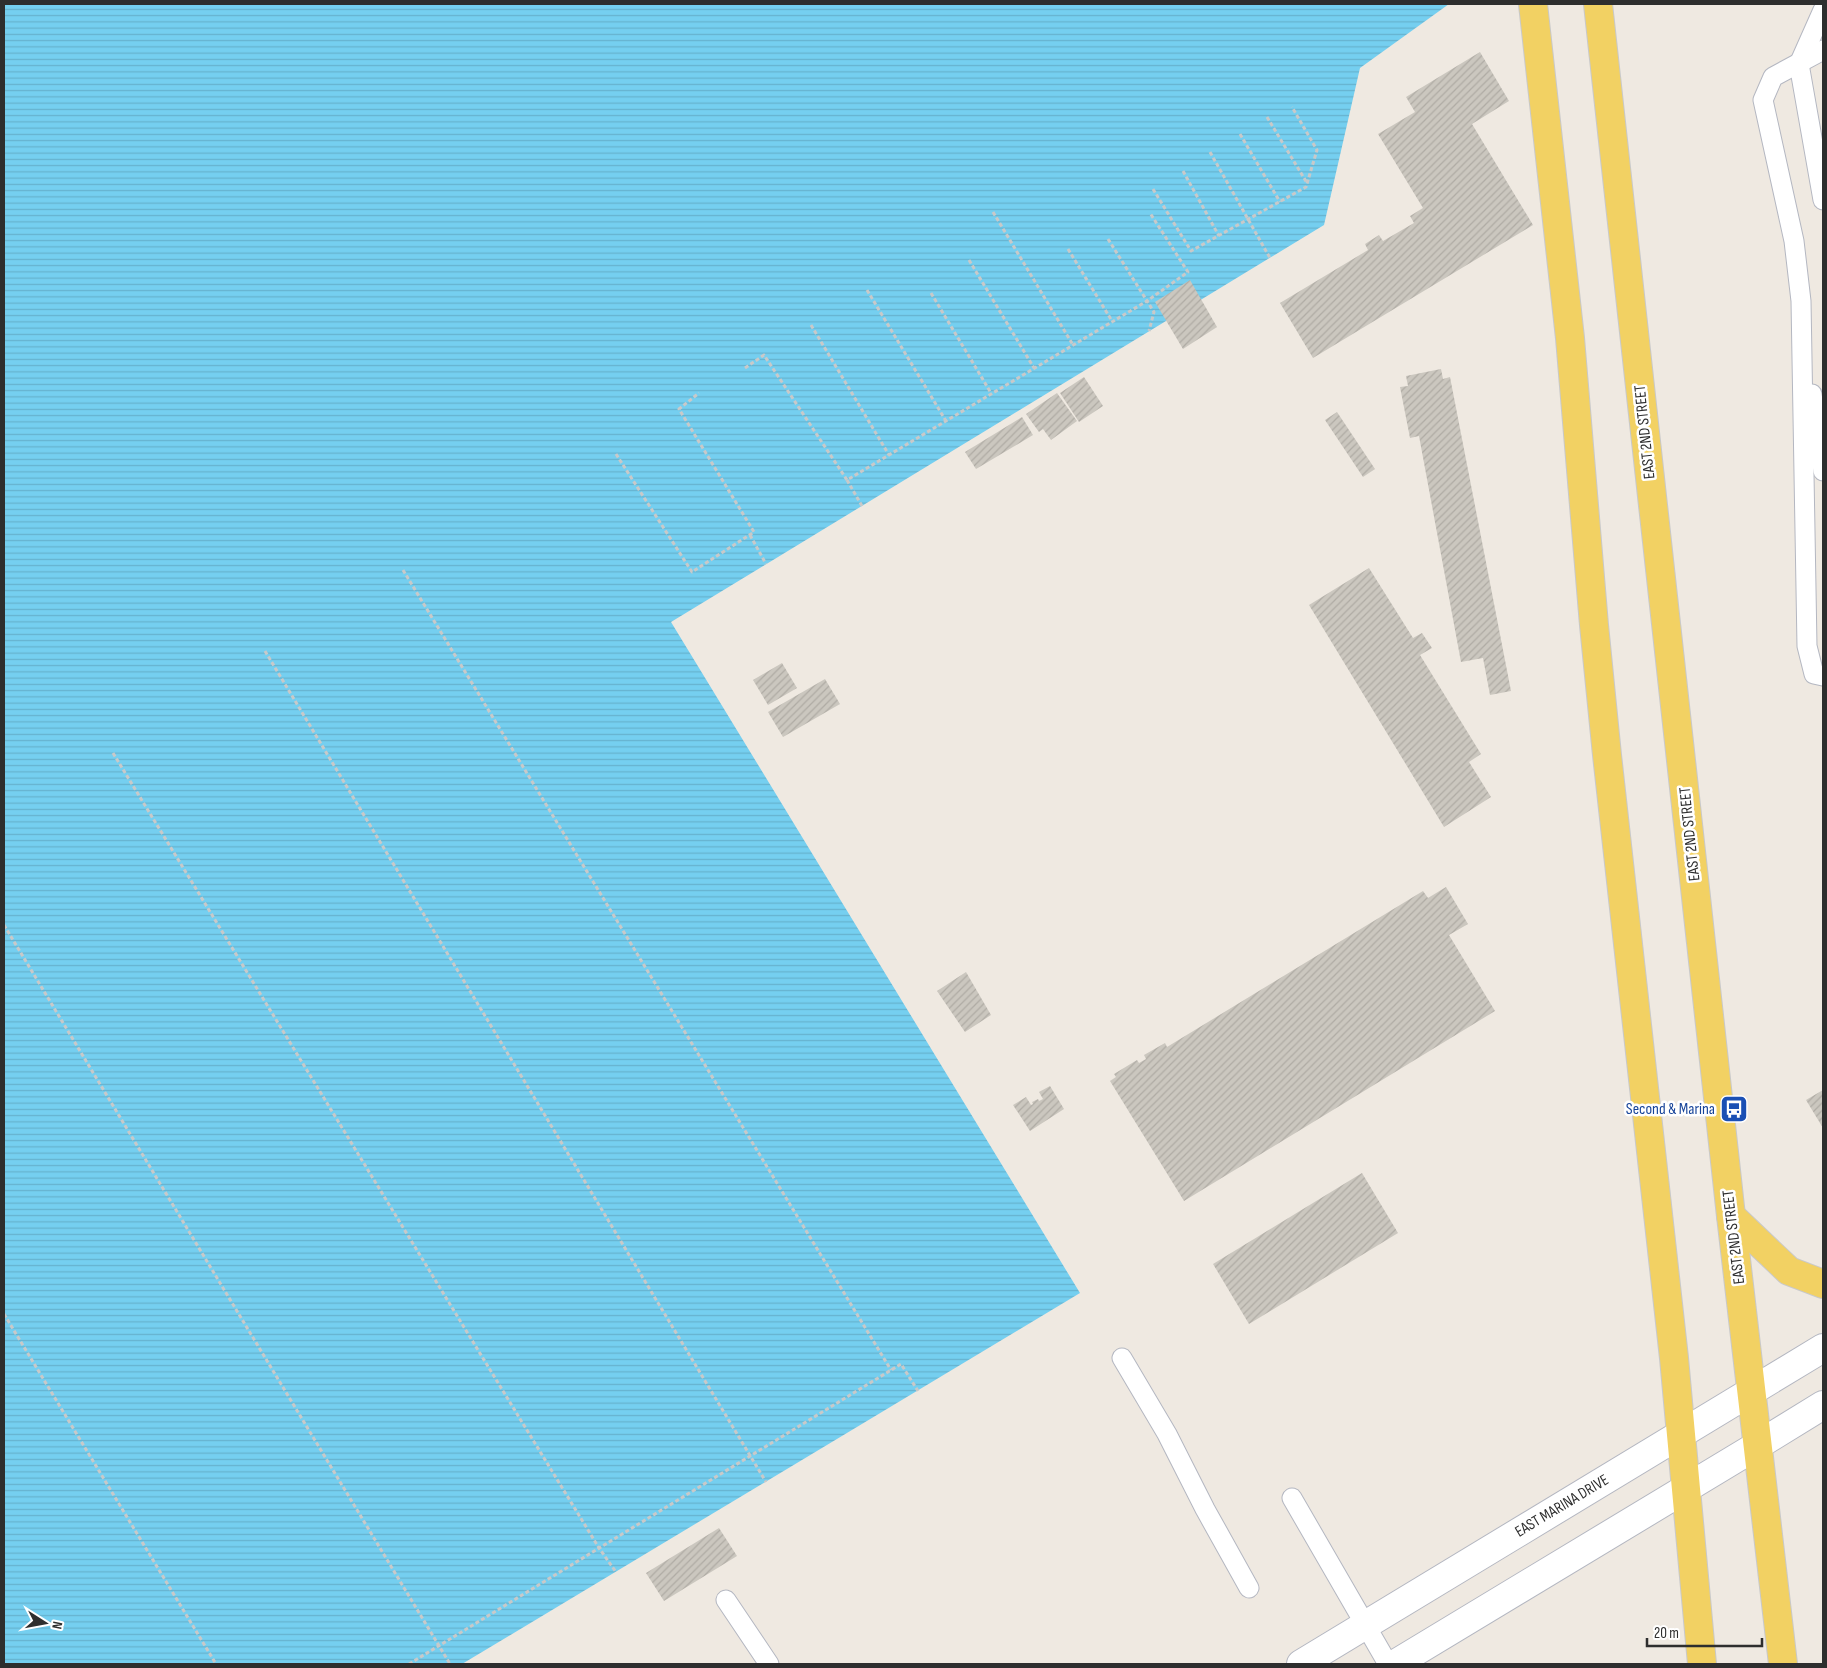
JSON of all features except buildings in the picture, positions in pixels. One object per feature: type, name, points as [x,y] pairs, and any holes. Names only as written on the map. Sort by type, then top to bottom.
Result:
[{"type":"main road","points":[[1533,4],[1570,338],[1606,756],[1681,1434],[1702,1664]]},
{"type":"main road","name":"EAST 2ND STREET","points":[[1598,4],[1783,1664]]},
{"type":"main road","points":[[1732,1216],[1789,1271],[1823,1284]]},
{"type":"main road","name":"EAST MARINA DRIVE","points":[[1301,1664],[1823,1348]]},
{"type":"main road","points":[[1395,1664],[1823,1405]]},
{"type":"lane","points":[[1823,10],[1798,64],[1817,134],[1823,200]]},
{"type":"lane","points":[[1823,50],[1773,77],[1763,100],[1794,241],[1801,302],[1807,646],[1814,674],[1823,676]]},
{"type":"lane","points":[[1801,324],[1823,472]]},
{"type":"lane","points":[[1122,1358],[1167,1434],[1205,1509],[1249,1588]]},
{"type":"lane","points":[[1292,1498],[1388,1664]]},
{"type":"lane","points":[[726,1600],[769,1664]]},
{"type":"path","points":[[1153,189],[1192,251],[1306,188],[1317,150],[1292,107]]},
{"type":"path","points":[[1267,117],[1308,183]]},
{"type":"path","points":[[1240,134],[1280,202]]},
{"type":"path","points":[[1210,152],[1270,258]]},
{"type":"path","points":[[1183,171],[1219,236]]},
{"type":"path","points":[[993,212],[1073,345]]},
{"type":"path","points":[[847,480],[1147,301],[1188,272],[1150,213]]},
{"type":"path","points":[[1108,239],[1154,312],[1150,331]]},
{"type":"path","points":[[1068,249],[1112,322]]},
{"type":"path","points":[[969,260],[1034,368]]},
{"type":"path","points":[[867,290],[946,421]]},
{"type":"path","points":[[931,293],[991,394]]},
{"type":"path","points":[[811,324],[889,456]]},
{"type":"path","points":[[745,368],[764,355],[847,480],[862,506]]},
{"type":"path","points":[[616,454],[692,572],[750,535],[754,532],[679,409],[698,393]]},
{"type":"path","points":[[750,535],[766,564]]},
{"type":"path","points":[[403,570],[891,1370]]},
{"type":"path","points":[[265,651],[766,1482]]},
{"type":"path","points":[[113,753],[616,1572]]},
{"type":"path","points":[[4,924],[450,1664]]},
{"type":"path","points":[[4,1314],[216,1664]]},
{"type":"path","points":[[409,1664],[901,1364],[918,1391]]},
{"type":"water","points":[[4,4],[1449,4],[1360,68],[1324,225],[671,622],[1080,1293],[462,1664],[4,1664]]},
{"type":"place","name":"Second & Marina","points":[[1734,1109]]}]
